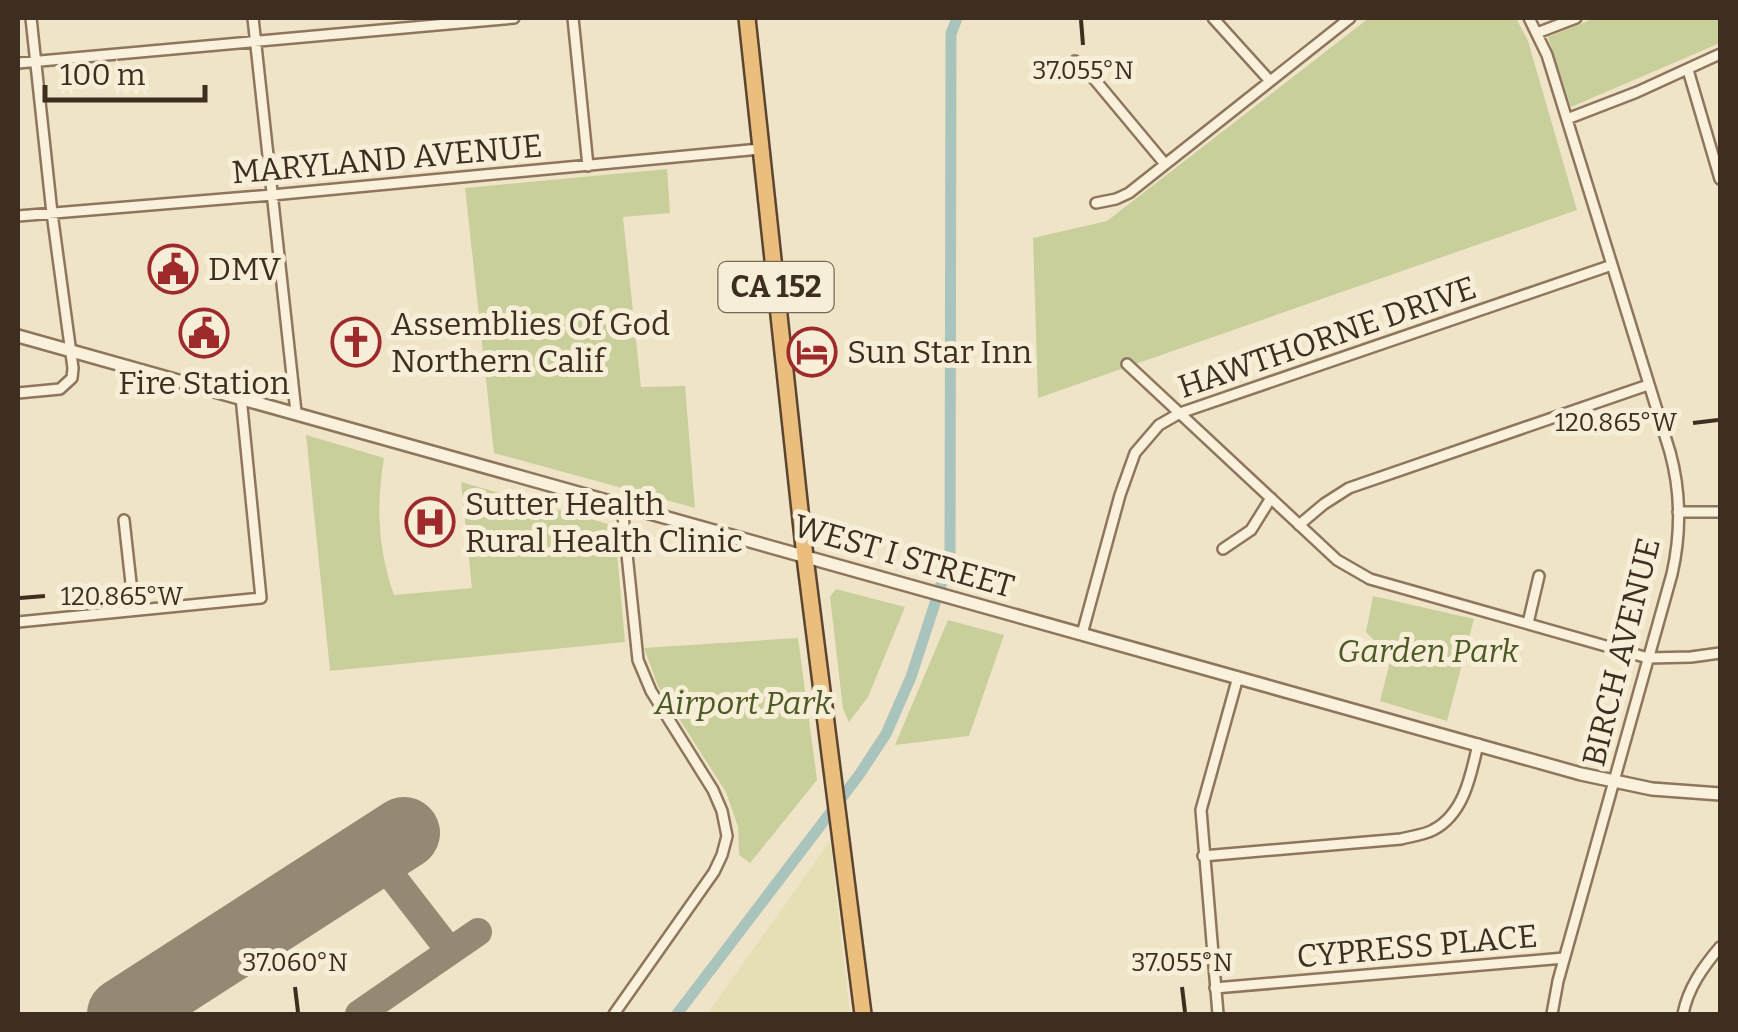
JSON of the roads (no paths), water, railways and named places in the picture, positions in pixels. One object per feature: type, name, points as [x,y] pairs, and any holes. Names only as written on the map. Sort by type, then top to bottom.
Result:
[{"type":"highway","name":"CA 152","points":[[747,18],[805,557],[864,1014]]},
{"type":"street","points":[[18,393],[60,389],[72,378],[74,368],[31,18]]},
{"type":"street","points":[[254,18],[296,412]]},
{"type":"street","points":[[18,63],[514,18]]},
{"type":"street","points":[[572,18],[588,166]]},
{"type":"street","points":[[1213,18],[1270,81]]},
{"type":"street","points":[[1096,202],[1130,193],[1350,18]]},
{"type":"street","name":"BIRCH AVENUE","points":[[1529,18],[1547,55],[1678,479],[1678,548],[1564,958],[1552,1014]]},
{"type":"street","points":[[1536,33],[1576,18]]},
{"type":"street","points":[[1567,119],[1720,54]]},
{"type":"street","points":[[1076,60],[1165,164]]},
{"type":"street","points":[[1688,70],[1720,179]]},
{"type":"street","name":"MARYLAND AVENUE","points":[[18,216],[760,149]]},
{"type":"street","name":"HAWTHORNE DRIVE","points":[[1082,634],[1120,495],[1136,453],[1159,424],[1180,413],[1612,265]]},
{"type":"street","name":"WEST I STREET","points":[[18,336],[1614,782],[1720,794]]},
{"type":"street","points":[[1127,364],[1337,560],[1370,579],[1648,658],[1720,653]]},
{"type":"street","points":[[1299,524],[1348,488],[1648,385]]},
{"type":"street","points":[[18,622],[261,598],[241,397]]},
{"type":"street","points":[[1223,550],[1251,530],[1271,498]]},
{"type":"street","points":[[614,1014],[714,872],[727,836],[713,790],[651,690],[638,660],[622,506]]},
{"type":"street","points":[[1678,512],[1720,512]]},
{"type":"street","points":[[124,520],[134,610]]},
{"type":"street","points":[[1528,623],[1538,576]]},
{"type":"street","points":[[1218,1014],[1201,810],[1238,678]]},
{"type":"street","points":[[1204,856],[1401,839],[1430,832],[1452,812],[1469,785],[1478,744]]},
{"type":"street","points":[[1683,1014],[1690,991],[1720,947]]},
{"type":"street","name":"CYPRESS PLACE","points":[[1215,988],[1564,958]]},
{"type":"waterway","points":[[677,1014],[886,734],[911,677],[950,557],[951,34],[957,18]]},
{"type":"place","name":"DMV","points":[[173,269]]},
{"type":"place","name":"Fire Station","points":[[204,333]]},
{"type":"place","name":"Assemblies Of God Northern Calif","points":[[356,342]]},
{"type":"place","name":"Sun Star Inn","points":[[812,352]]},
{"type":"place","name":"Sutter Health Rural Health Clinic","points":[[430,522]]},
{"type":"park label","name":"Garden Park","points":[[1428,651]]},
{"type":"park label","name":"Airport Park","points":[[743,703]]}]
